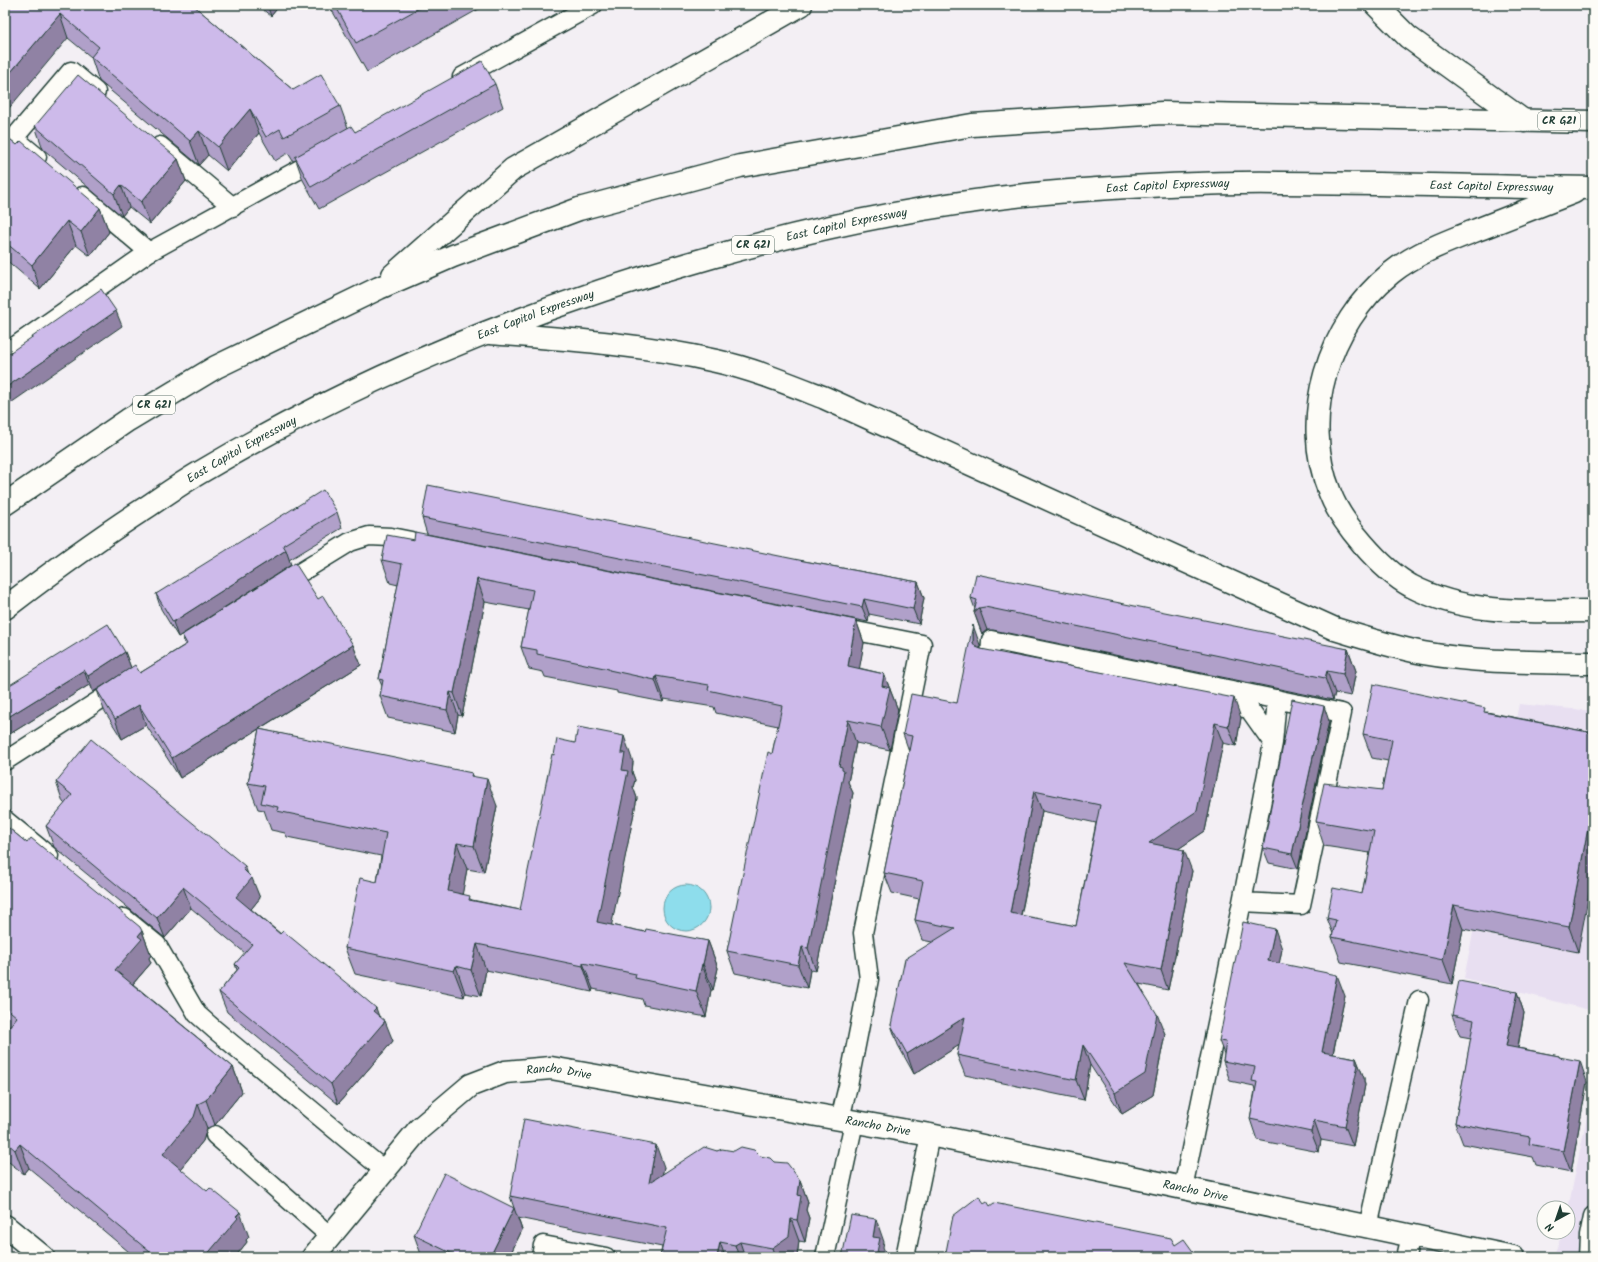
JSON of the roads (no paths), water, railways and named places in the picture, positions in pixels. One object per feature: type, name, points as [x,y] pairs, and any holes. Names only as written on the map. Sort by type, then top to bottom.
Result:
[{"type":"main road","points":[[379,288],[513,169],[801,5]]},
{"type":"main road","points":[[1376,5],[1408,37],[1524,121]]},
{"type":"main road","name":"CR G21","points":[[5,504],[128,420],[216,367],[379,288],[453,256],[579,209],[740,166],[972,125],[1162,113],[1593,122]]},
{"type":"main road","name":"East Capitol Expressway","points":[[5,608],[114,528],[198,474],[295,420],[385,375],[485,332],[566,302],[651,274],[759,244],[857,221],[968,202],[1066,191],[1178,185],[1279,182],[1589,188]]},
{"type":"main road","points":[[1589,188],[1427,251],[1390,274],[1364,301],[1342,332],[1329,361],[1323,381],[1320,395],[1318,423],[1319,455],[1330,493],[1348,527],[1377,560],[1410,585],[1445,601],[1480,608],[1520,611],[1593,611]]},
{"type":"main road","points":[[485,332],[608,343],[667,351],[717,361],[773,378],[825,398],[1335,629],[1377,642],[1423,653],[1466,659],[1593,663]]},
{"type":"main road","name":"Rancho Drive","points":[[313,1257],[419,1130],[471,1086],[505,1072],[551,1068],[930,1135],[1508,1256]]},
{"type":"main road","points":[[5,1226],[43,1257]]},
{"type":"lane","points":[[445,87],[593,5]]},
{"type":"lane","points":[[50,168],[14,138],[71,71],[107,101]]},
{"type":"lane","points":[[149,136],[233,207]]},
{"type":"lane","points":[[5,353],[149,252],[233,207],[337,148]]},
{"type":"lane","points":[[73,188],[149,252]]},
{"type":"lane","points":[[263,595],[350,542],[369,536],[391,537],[429,545]]},
{"type":"lane","points":[[819,624],[922,644],[863,933],[869,978],[848,1086],[847,1120],[825,1257]]},
{"type":"lane","points":[[1021,665],[990,659],[990,640],[1218,695],[1249,709],[1273,743]]},
{"type":"lane","points":[[5,761],[137,676]]},
{"type":"lane","points":[[1138,688],[1277,699],[1342,713],[1301,905],[1242,902]]},
{"type":"lane","points":[[1183,1188],[1273,743],[1277,699]]},
{"type":"lane","points":[[5,820],[59,864]]},
{"type":"lane","points":[[114,909],[157,944],[197,1014],[385,1171]]},
{"type":"lane","points":[[1368,1227],[1419,1000]]},
{"type":"lane","points":[[215,1135],[330,1236]]},
{"type":"lane","points":[[905,1257],[930,1135]]},
{"type":"lane","points":[[1588,1257],[1589,1236],[1593,1216]]},
{"type":"lane","points":[[1406,1257],[1411,1236]]},
{"type":"lane","points":[[541,1257],[543,1245],[606,1257]]},
{"type":"water","points":[[681,885],[691,885],[699,889],[705,895],[709,903],[709,913],[705,921],[699,927],[691,931],[681,931],[673,927],[667,921],[663,913],[663,903],[667,895],[673,889]]}]
